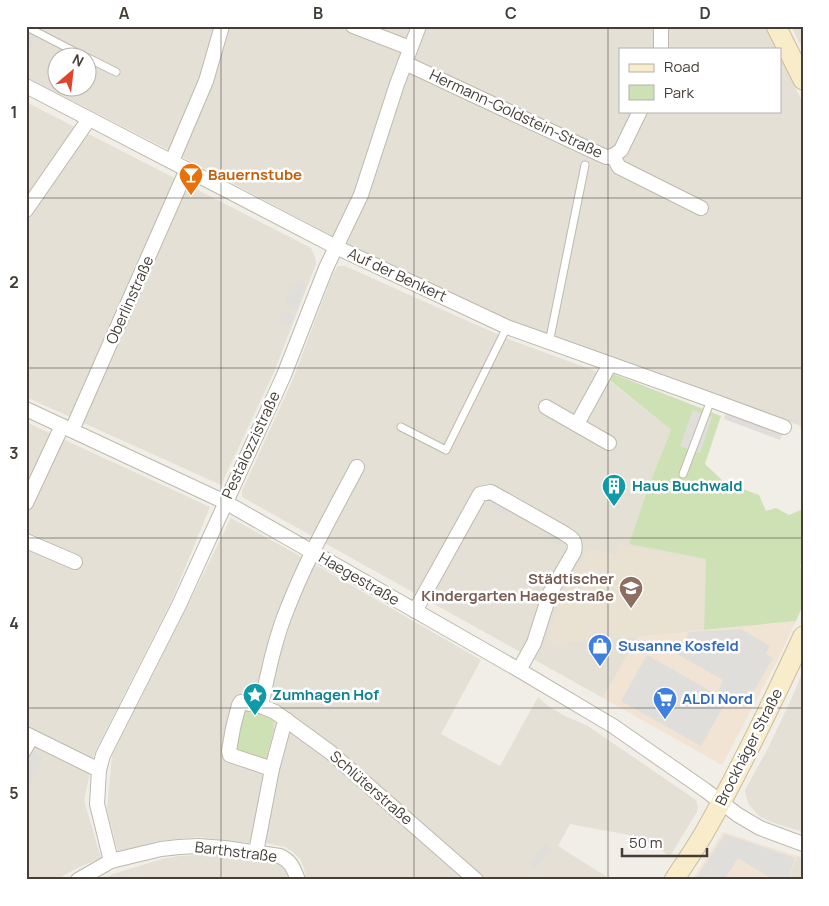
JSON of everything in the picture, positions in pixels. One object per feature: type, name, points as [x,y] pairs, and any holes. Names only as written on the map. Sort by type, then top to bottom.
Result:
[{"type":"main road","points":[[776,26],[803,80]]},
{"type":"main road","name":"Brockhäger Straße","points":[[674,880],[721,802],[772,704],[803,636]]},
{"type":"street","points":[[172,161],[206,81],[222,26]]},
{"type":"street","points":[[354,26],[410,48]]},
{"type":"street","name":"Pestalozzistraße","points":[[111,861],[97,804],[99,770],[103,755],[179,605],[284,375],[326,268],[361,194],[419,26]]},
{"type":"street","points":[[661,26],[662,48]]},
{"type":"street","name":"Hermann-Goldstein-Straße","points":[[405,63],[606,157],[613,156],[619,167],[701,208]]},
{"type":"street","name":"Auf der Benkert","points":[[26,86],[336,247],[507,327],[784,427]]},
{"type":"street","points":[[613,156],[621,150],[640,112]]},
{"type":"street","points":[[26,210],[89,119]]},
{"type":"street","name":"Oberlinstraße","points":[[67,428],[187,169]]},
{"type":"street","points":[[577,424],[610,364]]},
{"type":"street","points":[[546,407],[609,442]]},
{"type":"street","name":"Haegestraße","points":[[26,409],[225,502],[613,726],[738,815],[760,828],[803,844]]},
{"type":"street","points":[[26,503],[67,428]]},
{"type":"street","points":[[272,769],[230,755],[233,728],[239,705],[241,702],[261,706],[274,649],[287,608],[312,553],[358,467]]},
{"type":"street","points":[[415,611],[480,494],[491,492],[562,532],[572,539],[576,545],[574,552],[550,593],[534,642],[519,670]]},
{"type":"street","points":[[26,541],[75,562]]},
{"type":"street","name":"Schlüterstraße","points":[[261,706],[287,720],[330,752],[476,880]]},
{"type":"street","points":[[256,852],[272,769],[287,720]]},
{"type":"street","points":[[30,736],[99,770]]},
{"type":"street","name":"Barthstraße","points":[[78,880],[111,861],[160,849],[198,846],[280,856],[288,860],[292,865],[298,880]]},
{"type":"lane","points":[[26,29],[27,27],[68,48]]},
{"type":"lane","points":[[98,63],[116,72]]},
{"type":"lane","points":[[549,343],[585,165]]},
{"type":"lane","points":[[401,427],[446,450],[507,327]]},
{"type":"lane","points":[[683,474],[711,400]]},
{"type":"lane","points":[[26,754],[30,736]]},
{"type":"shaded area","points":[[26,26],[766,26],[777,48],[619,48],[619,112],[782,112],[782,60],[803,103],[803,430],[800,429],[801,426],[509,320],[368,255],[67,98],[98,98],[98,48],[48,48],[48,88],[26,77]]},
{"type":"shaded area","points":[[791,26],[803,26],[803,50]]},
{"type":"shaded area","points":[[26,30],[37,35],[26,56]]},
{"type":"shaded area","points":[[26,102],[311,248],[316,264],[274,372],[221,485],[26,397]]},
{"type":"shaded area","points":[[338,266],[345,266],[508,339],[609,376],[608,380],[671,430],[651,480],[630,544],[706,559],[704,630],[638,637],[603,698],[242,497],[242,491],[293,379],[333,273]]},
{"type":"shaded area","points":[[298,280],[306,284],[297,308],[284,303],[291,286],[295,287]]},
{"type":"shaded area","points":[[282,311],[294,315],[290,325],[278,320]]},
{"type":"shaded area","points":[[693,410],[712,417],[700,453],[680,446]]},
{"type":"shaded area","points":[[727,410],[783,431],[780,440],[724,419]]},
{"type":"shaded area","points":[[26,422],[210,507],[171,602],[94,754],[84,800],[101,858],[77,868],[56,880],[26,880]]},
{"type":"shaded area","points":[[493,499],[511,510],[508,516],[489,506]]},
{"type":"shaded area","points":[[231,518],[481,660],[441,734],[500,766],[538,697],[548,706],[565,716],[588,726],[696,800],[697,812],[670,856],[640,837],[570,824],[558,846],[612,880],[306,880],[300,859],[285,847],[252,840],[249,843],[199,837],[158,841],[118,853],[107,809],[112,755]]},
{"type":"shaded area","points":[[546,529],[564,539],[560,546],[542,535]]},
{"type":"shaded area","name":"Städtischer Kindergarten Haegestraße","points":[[619,544],[705,560],[704,630],[557,644],[547,640],[566,588],[588,550],[593,549],[615,555]]},
{"type":"shaded area","points":[[796,621],[777,661],[722,764],[603,698],[638,637]]},
{"type":"shaded area","points":[[741,629],[770,646],[766,654],[773,658],[745,707],[718,692],[723,680],[677,654],[689,632]]},
{"type":"shaded area","points":[[647,655],[727,700],[701,746],[621,701]]},
{"type":"shaded area","points":[[803,671],[803,832],[771,822],[759,816],[749,805],[745,790],[766,752]]},
{"type":"shaded area","points":[[26,749],[43,758],[29,786],[26,785]]},
{"type":"shaded area","points":[[723,832],[797,856],[788,880],[692,880]]},
{"type":"shaded area","points":[[725,834],[795,858],[788,880],[773,880],[738,858],[724,880],[695,880]]},
{"type":"shaded area","points":[[545,844],[552,849],[535,868],[529,863]]},
{"type":"shaded area","points":[[198,855],[223,856],[277,863],[286,870],[290,880],[102,880],[113,874],[162,859]]},
{"type":"shaded area","points":[[797,856],[803,858],[803,880],[788,880]]},
{"type":"green space","points":[[611,373],[721,416],[705,464],[724,482],[759,495],[766,511],[776,508],[789,515],[803,509],[803,558],[800,567],[803,568],[803,605],[796,621],[704,630],[706,559],[629,544],[671,430],[608,379]]},
{"type":"green space","points":[[242,708],[271,715],[274,723],[266,760],[232,749]]},
{"type":"place","name":"Bauernstube","points":[[191,196]]},
{"type":"place","name":"Haus Buchwald","points":[[614,507]]},
{"type":"place","name":"Städtischer Kindergarten Haegestraße","points":[[631,609]]},
{"type":"place","name":"Susanne Kosfeld","points":[[600,667]]},
{"type":"place","name":"Zumhagen Hof","points":[[255,716]]},
{"type":"place","name":"ALDI Nord","points":[[665,720]]}]
